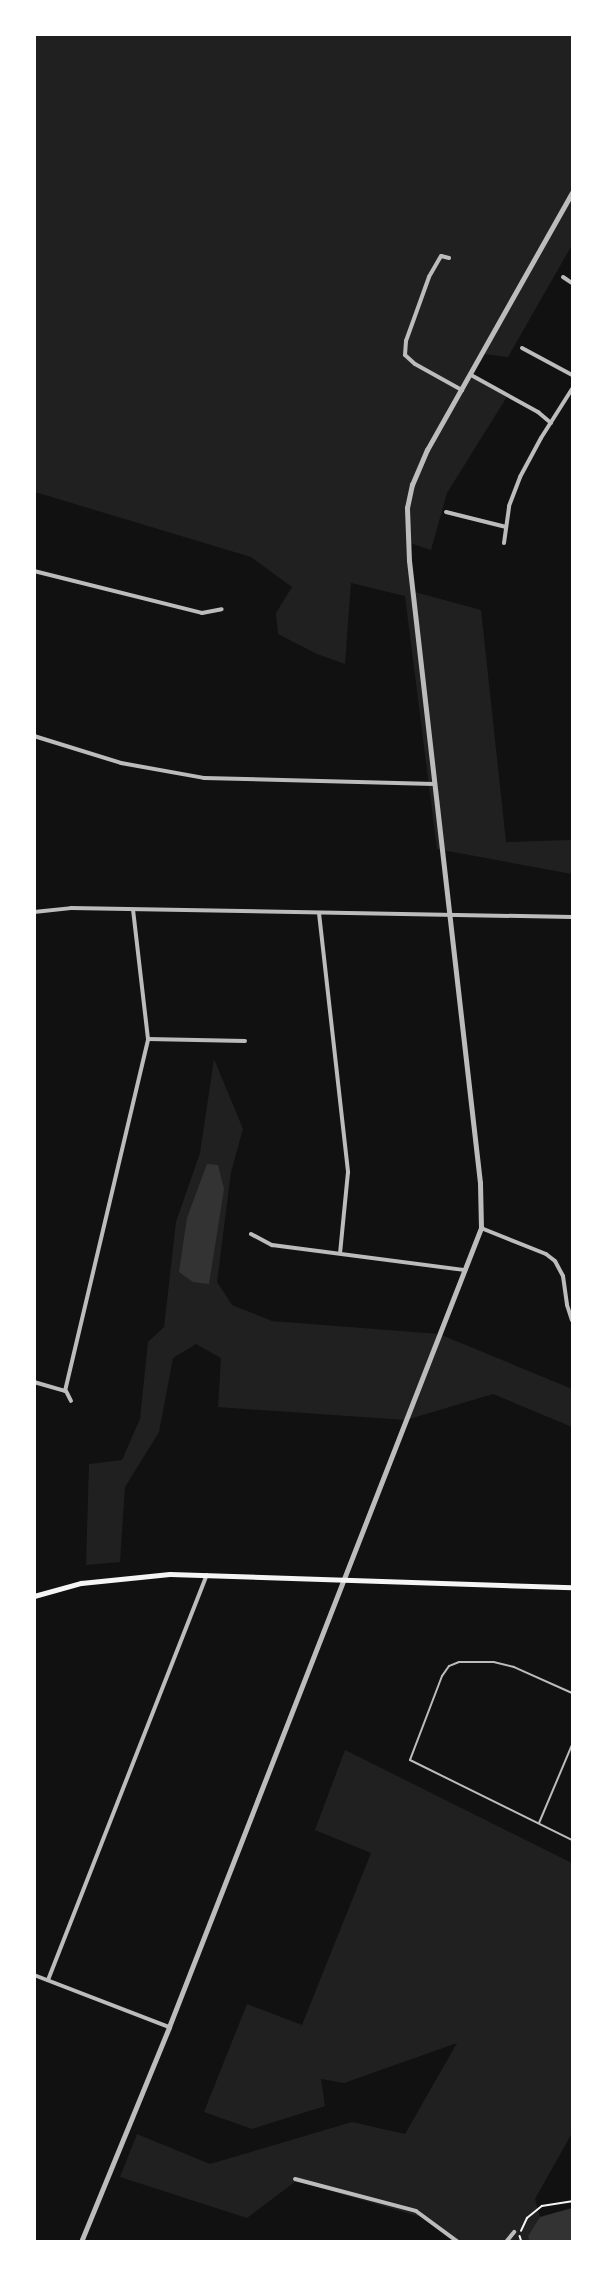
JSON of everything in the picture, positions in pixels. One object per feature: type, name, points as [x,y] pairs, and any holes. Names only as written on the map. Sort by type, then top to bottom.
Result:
[{"type":"main road","points":[[34,1596],[81,1583],[171,1574],[573,1587]]},
{"type":"street","points":[[81,2241],[169,2026],[481,1228],[480,1183],[405,522],[408,497],[418,468],[573,193]]},
{"type":"street","points":[[449,258],[441,256],[429,277],[406,342],[405,355],[415,364],[463,390]]},
{"type":"street","points":[[563,277],[573,283]]},
{"type":"street","points":[[522,348],[573,375]]},
{"type":"street","points":[[471,375],[538,412],[551,423]]},
{"type":"street","points":[[504,543],[509,506],[520,477],[573,389]]},
{"type":"street","points":[[446,512],[506,527]]},
{"type":"street","points":[[34,571],[202,613],[222,609]]},
{"type":"street","points":[[34,736],[121,763],[204,778],[434,784]]},
{"type":"street","points":[[34,912],[71,908],[573,917]]},
{"type":"street","points":[[65,1391],[148,1039],[133,910]]},
{"type":"street","points":[[319,913],[348,1172],[340,1253]]},
{"type":"street","points":[[148,1039],[245,1041]]},
{"type":"street","points":[[481,1228],[546,1254],[555,1261],[563,1276],[567,1305],[573,1320]]},
{"type":"street","points":[[251,1234],[272,1245],[465,1270]]},
{"type":"street","points":[[34,1382],[65,1391],[71,1401]]},
{"type":"street","points":[[48,1980],[207,1575]]},
{"type":"street","points":[[34,1975],[169,2026]]},
{"type":"street","points":[[295,2179],[416,2211],[458,2241]]},
{"type":"street","points":[[507,2241],[514,2232]]},
{"type":"lane","points":[[573,1693],[514,1667],[494,1662],[459,1662],[448,1666],[442,1676],[410,1760],[573,1840]]},
{"type":"lane","points":[[539,1823],[573,1745]]},
{"type":"path","points":[[522,2241],[520,2234],[524,2223],[538,2208],[573,2201]]},
{"type":"shaded area","points":[[34,35],[572,35],[572,245],[508,357],[483,354],[472,374],[508,395],[447,493],[431,550],[407,542],[411,591],[481,610],[506,842],[572,840],[572,874],[437,849],[405,596],[351,583],[345,664],[317,654],[278,634],[276,613],[292,587],[251,557],[35,492]]},
{"type":"shaded area","points":[[214,1059],[243,1129],[231,1172],[217,1282],[232,1305],[272,1321],[439,1334],[572,1389],[572,1427],[493,1394],[406,1420],[218,1407],[221,1358],[196,1344],[173,1358],[159,1432],[125,1487],[120,1562],[86,1565],[89,1464],[122,1460],[140,1419],[148,1342],[164,1327],[176,1222],[200,1153]]},
{"type":"shaded area","points":[[207,1164],[218,1165],[224,1189],[209,1284],[193,1282],[179,1272],[187,1218]]},
{"type":"shaded area","points":[[345,1750],[572,1863],[572,2133],[535,2199],[540,2217],[528,2236],[530,2241],[455,2241],[421,2217],[296,2181],[247,2218],[120,2177],[137,2134],[210,2164],[352,2122],[405,2134],[457,2043],[344,2083],[321,2079],[325,2106],[252,2129],[204,2112],[247,2004],[302,2025],[371,1853],[315,1830]]},
{"type":"shaded area","points":[[572,2208],[572,2241],[529,2240],[528,2236],[540,2217]]}]
